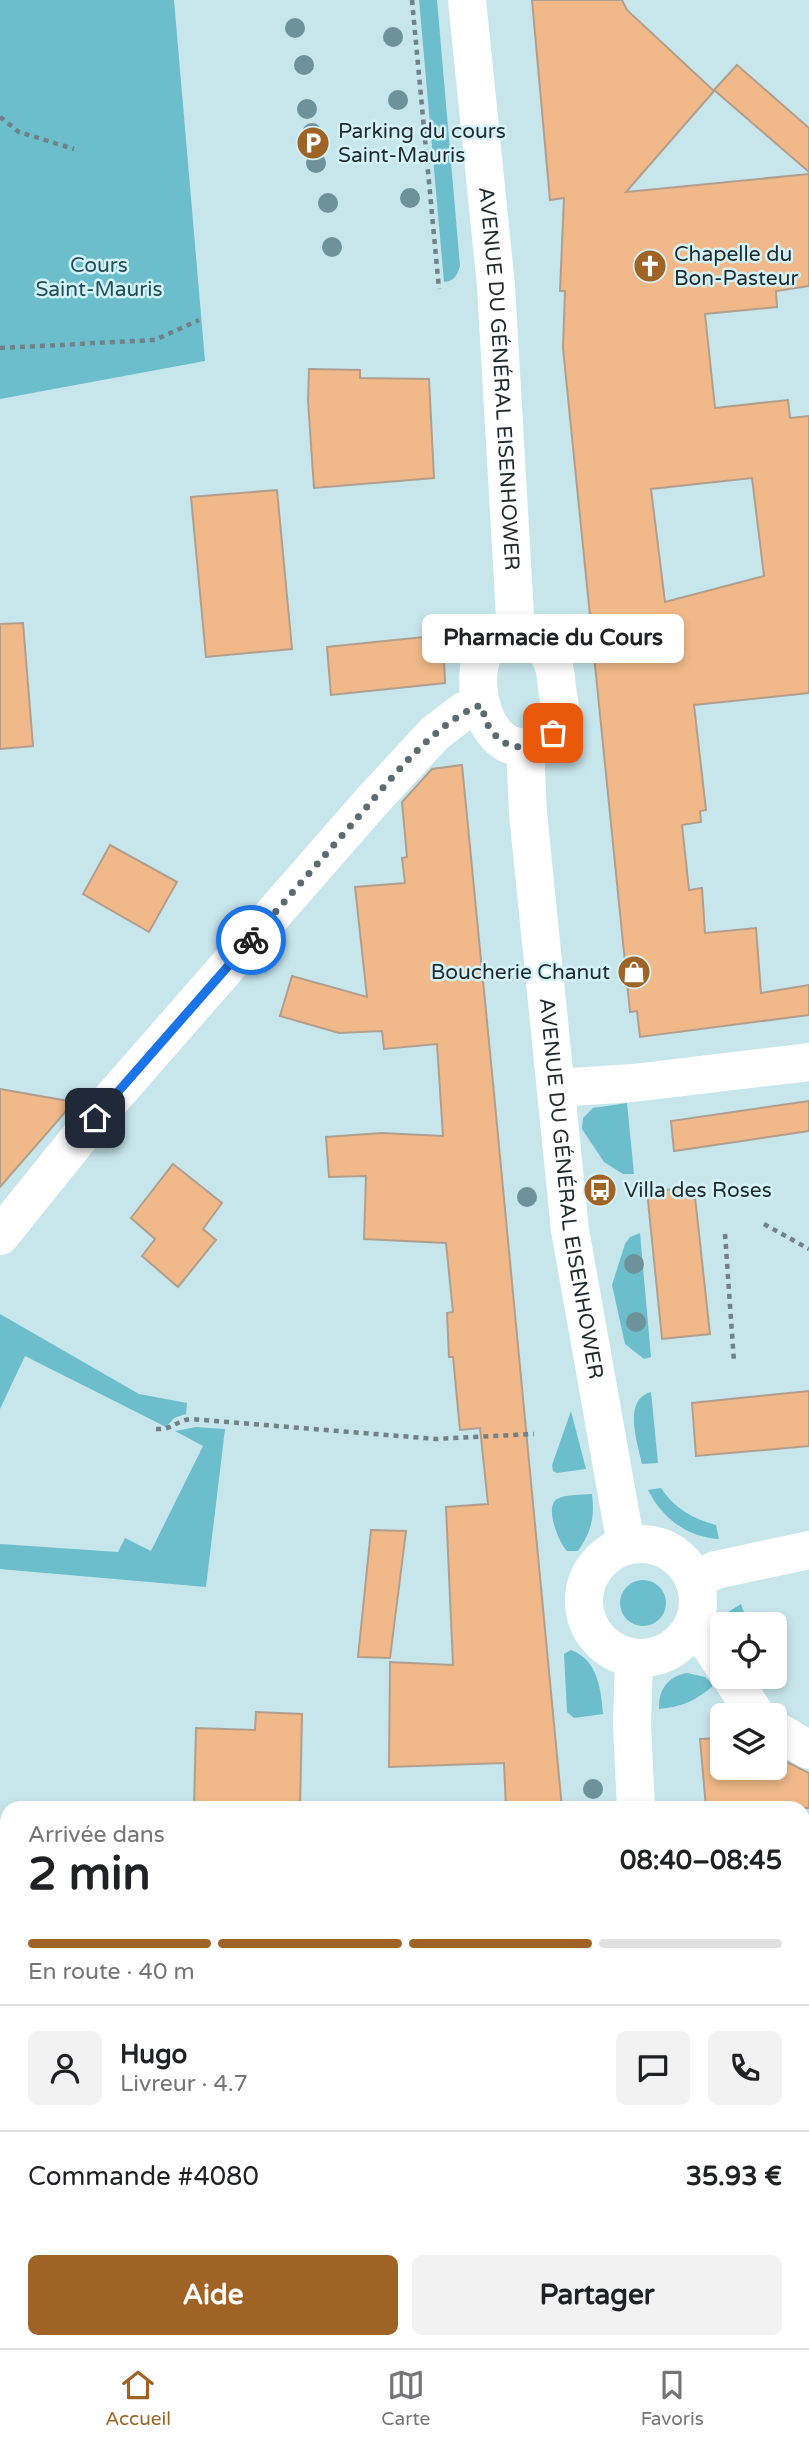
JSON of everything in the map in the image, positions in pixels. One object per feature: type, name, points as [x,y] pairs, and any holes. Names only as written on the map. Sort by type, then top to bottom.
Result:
[{"type":"main road","name":"AVENUE DU GÉNÉRAL EISENHOWER","points":[[467,0],[496,286],[516,633]]},
{"type":"main road","points":[[516,633],[533,638],[547,651],[555,666],[560,719],[553,733],[541,743],[525,747],[513,746],[489,729],[481,705],[479,668],[485,651],[499,639],[516,633]]},
{"type":"main road","points":[[0,1236],[95,1118],[372,801],[435,733],[464,711],[481,705]]},
{"type":"main road","name":"AVENUE DU GÉNÉRAL EISENHOWER","points":[[525,747],[528,813],[570,1230],[626,1545]]},
{"type":"main road","points":[[556,1088],[633,1083],[809,1062]]},
{"type":"main road","points":[[626,1545],[659,1546],[674,1553],[686,1565],[694,1580],[698,1605],[691,1629],[681,1642],[667,1652],[651,1658],[634,1658],[615,1653],[599,1641],[588,1624],[583,1605],[586,1586],[594,1567],[608,1554],[626,1545]]},
{"type":"main road","points":[[694,1580],[716,1570],[809,1550]]},
{"type":"main road","points":[[691,1629],[710,1645]]},
{"type":"main road","points":[[634,1658],[632,1725],[636,1801]]},
{"type":"main road","points":[[787,1737],[809,1750]]},
{"type":"path","points":[[412,0],[439,289]]},
{"type":"path","points":[[0,117],[19,132],[74,149]]},
{"type":"path","points":[[0,348],[155,340],[200,320]]},
{"type":"path","points":[[764,1224],[809,1249]]},
{"type":"path","points":[[725,1234],[734,1362]]},
{"type":"path","points":[[156,1429],[169,1430],[182,1421],[191,1419],[436,1439],[534,1434]]},
{"type":"green space","name":"Cours Saint-Mauris","points":[[0,0],[174,0],[205,361],[0,399]]},
{"type":"green space","points":[[419,0],[437,0],[460,266],[455,277],[444,282]]},
{"type":"green space","points":[[627,1103],[634,1174],[623,1174],[604,1162],[582,1129],[583,1118],[593,1108]]},
{"type":"green space","points":[[640,1233],[651,1357],[644,1359],[625,1344],[612,1285],[625,1244],[630,1237]]},
{"type":"green space","points":[[0,1314],[139,1394],[187,1403],[186,1414],[174,1418],[166,1427],[25,1356],[0,1409]]},
{"type":"green space","points":[[651,1392],[658,1463],[642,1464],[635,1434],[634,1413],[642,1397]]},
{"type":"green space","points":[[571,1411],[586,1469],[557,1473],[553,1471],[552,1465]]},
{"type":"green space","points":[[196,1427],[225,1429],[206,1587],[0,1569],[0,1544],[118,1552],[125,1538],[151,1551],[203,1446],[175,1431]]},
{"type":"green space","points":[[661,1488],[685,1512],[716,1525],[719,1539],[697,1535],[669,1518],[648,1490]]},
{"type":"green space","points":[[592,1494],[592,1518],[586,1537],[578,1551],[567,1551],[554,1525],[553,1503],[565,1496]]},
{"type":"green space","points":[[643,1580],[659,1587],[666,1603],[659,1619],[643,1626],[627,1619],[620,1603],[627,1587]]},
{"type":"green space","points":[[741,1604],[744,1612],[728,1612]]},
{"type":"green space","points":[[571,1650],[592,1668],[599,1686],[603,1714],[574,1718],[567,1712],[564,1654]]},
{"type":"green space","points":[[687,1673],[705,1677],[710,1681],[710,1688],[689,1702],[659,1709],[660,1696],[665,1685]]},
{"type":"building","points":[[532,0],[622,0],[627,10],[714,91],[626,192],[809,174],[809,286],[776,291],[777,307],[705,314],[715,408],[788,400],[790,418],[809,416],[809,693],[694,705],[706,810],[700,811],[701,822],[682,825],[689,890],[702,888],[705,933],[756,928],[761,993],[809,985],[809,1015],[640,1037],[637,1011],[630,1012],[563,348],[565,291],[560,291],[564,198],[550,200]],"holes":[[[752,478],[764,576],[665,602],[651,489]]]},
{"type":"building","points":[[737,65],[809,128],[809,172],[714,90]]},
{"type":"building","points":[[309,369],[360,370],[360,378],[429,379],[434,478],[314,488],[308,401]]},
{"type":"building","points":[[277,490],[292,649],[206,657],[191,497]]},
{"type":"building","points":[[23,623],[33,746],[0,749],[0,624]]},
{"type":"building","points":[[443,635],[445,683],[331,695],[327,647]]},
{"type":"building","points":[[462,765],[561,1801],[506,1801],[504,1763],[389,1767],[390,1662],[453,1665],[446,1507],[488,1504],[480,1428],[460,1430],[453,1357],[449,1357],[447,1313],[453,1312],[446,1243],[364,1239],[366,1176],[329,1177],[326,1137],[382,1133],[443,1136],[437,1044],[384,1049],[382,1031],[339,1033],[280,1016],[292,976],[367,997],[355,887],[405,883],[402,858],[407,857],[402,802],[432,769]]},
{"type":"building","points":[[110,845],[177,882],[149,932],[83,894]]},
{"type":"building","points":[[0,1089],[74,1102],[0,1187]]},
{"type":"building","points":[[809,1101],[809,1131],[674,1151],[671,1121]]},
{"type":"building","points":[[173,1164],[222,1203],[203,1229],[216,1240],[178,1287],[142,1256],[155,1239],[131,1218]]},
{"type":"building","points":[[694,1188],[710,1334],[662,1339],[647,1191]]},
{"type":"building","points":[[809,1391],[809,1446],[696,1456],[692,1403]]},
{"type":"building","points":[[371,1530],[406,1531],[390,1658],[358,1657]]},
{"type":"building","points":[[256,1712],[302,1714],[300,1801],[194,1801],[196,1728],[255,1730]]},
{"type":"building","points":[[700,1739],[710,1739],[710,1780],[787,1780],[787,1762],[809,1773],[809,1801],[705,1801]]},
{"type":"way so far","points":[[251,940],[372,801],[435,733],[453,718],[481,705],[489,729],[513,746],[525,747],[541,743],[553,733]]},
{"type":"place","name":"Parking du cours Saint-Mauris","points":[[313,143]]},
{"type":"place","name":"Chapelle du Bon-Pasteur","points":[[650,266]]},
{"type":"place","name":"Pharmacie du Cours","points":[[553,733]]},
{"type":"place","name":"Boucherie Chanut","points":[[634,972]]},
{"type":"place","name":"Villa des Roses","points":[[600,1190]]},
{"type":"route","points":[[95,1118],[251,940]]}]
